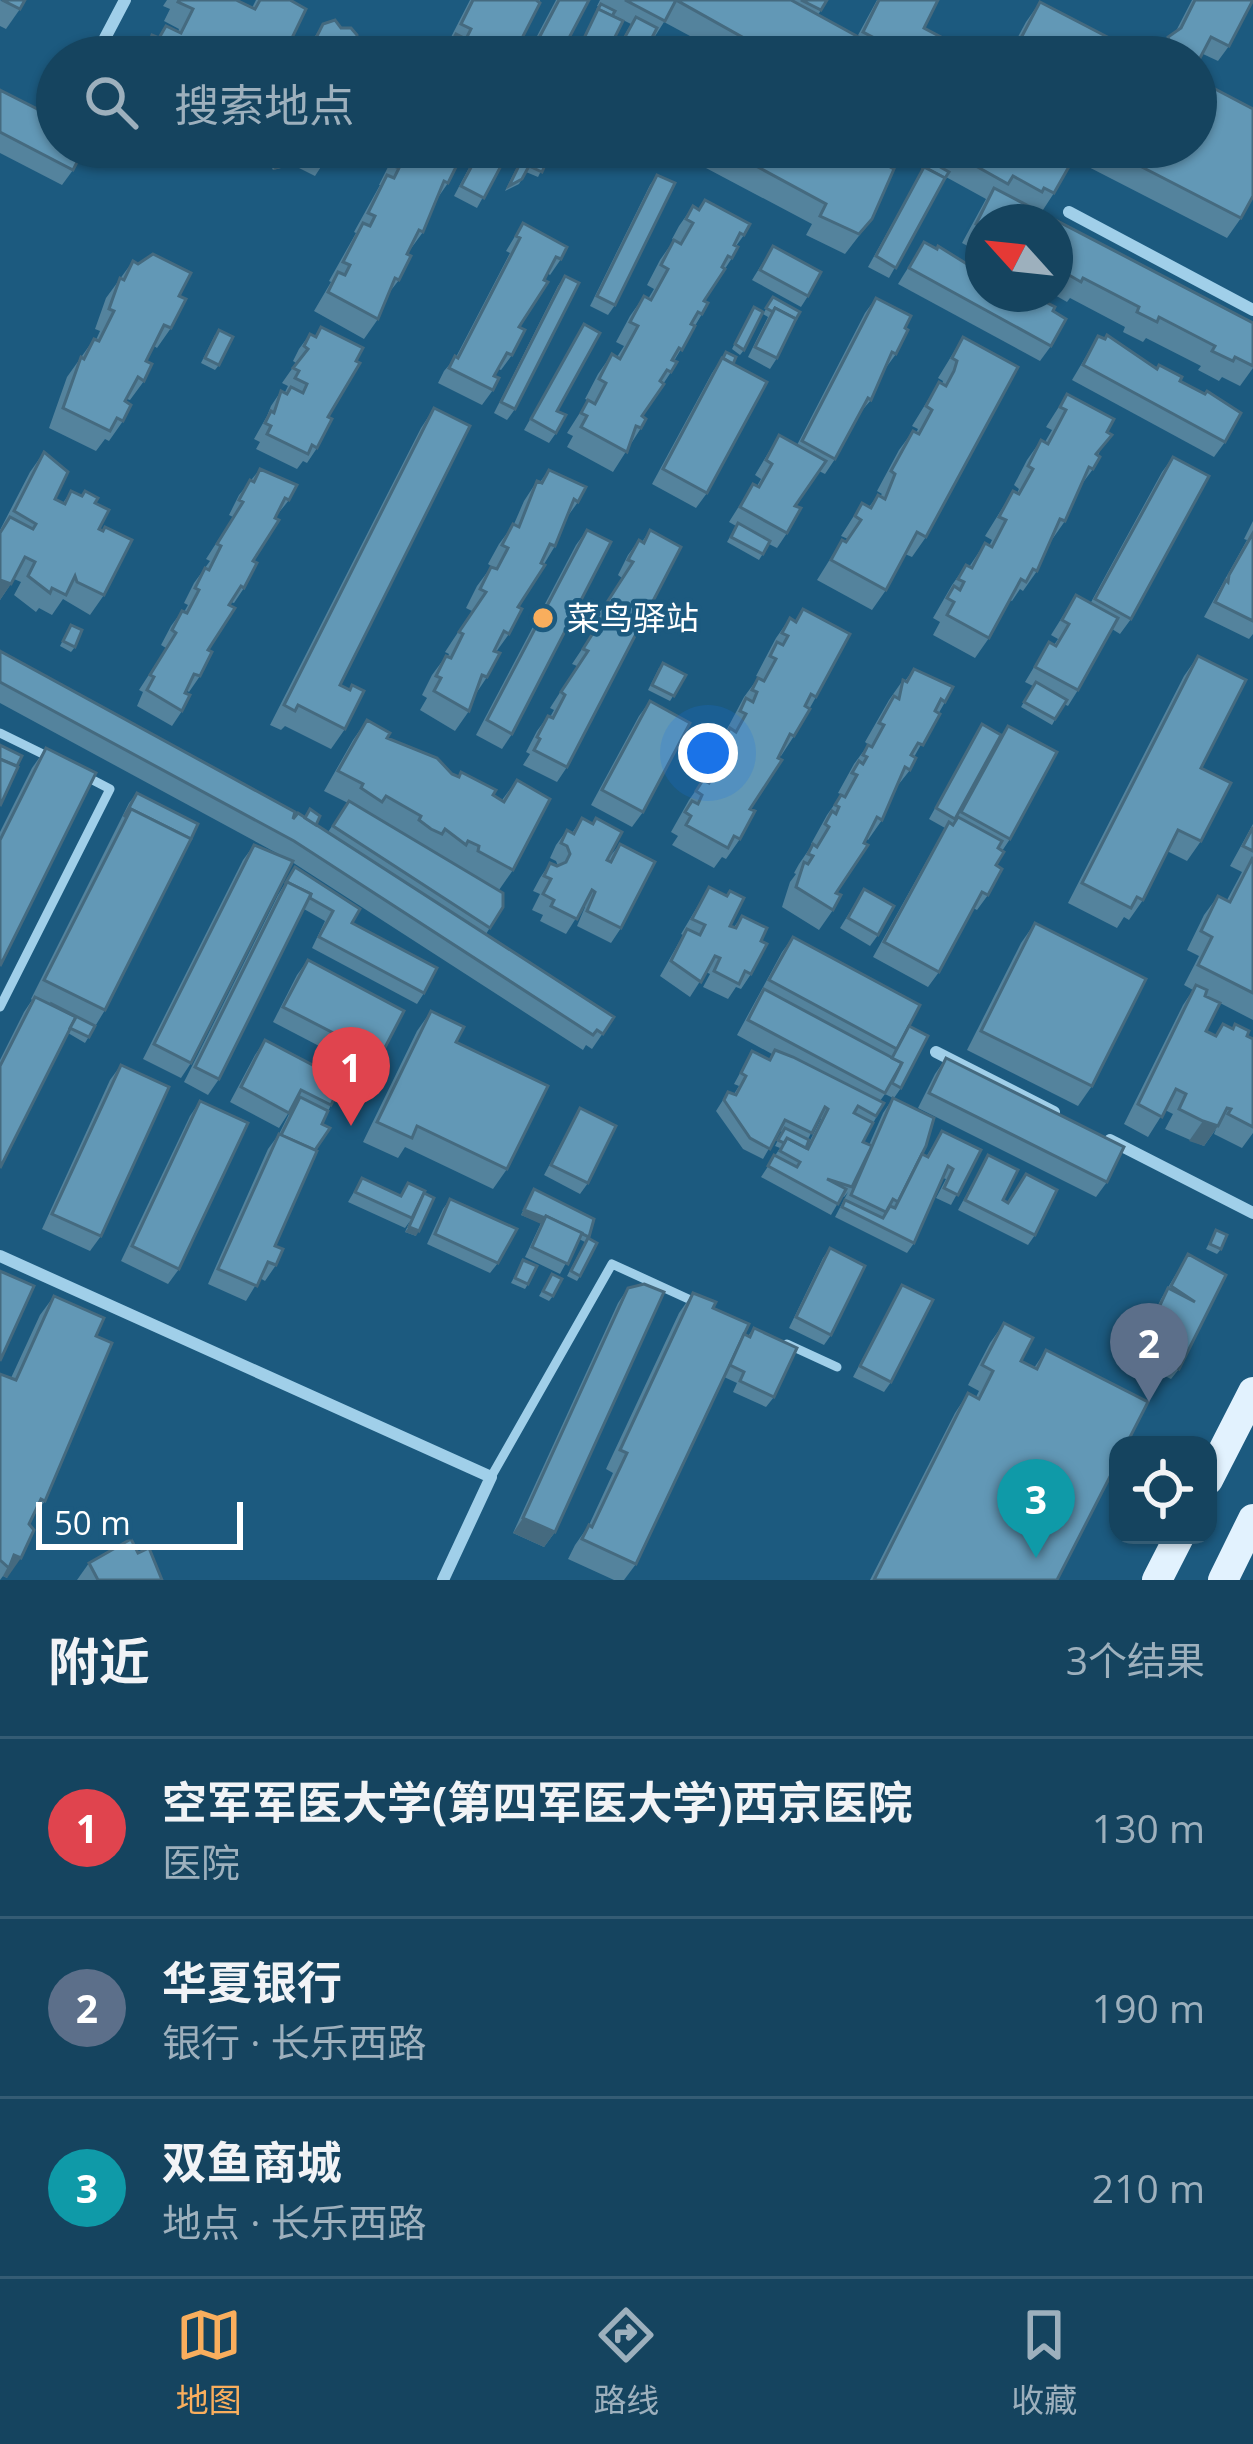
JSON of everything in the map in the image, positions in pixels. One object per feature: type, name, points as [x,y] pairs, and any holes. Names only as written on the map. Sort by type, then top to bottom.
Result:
[{"type":"main road","points":[[1217,1462],[1253,1392]]},
{"type":"main road","points":[[1222,1580],[1253,1519]]},
{"type":"main road","points":[[1156,1580],[1175,1544]]},
{"type":"street","points":[[106,36],[125,0]]},
{"type":"street","points":[[1073,214],[1253,310]]},
{"type":"street","points":[[936,1052],[1063,1117]]},
{"type":"street","points":[[1105,1138],[1253,1213]]},
{"type":"street","points":[[0,1256],[491,1477],[443,1580]]},
{"type":"lane","points":[[0,733],[55,760]]},
{"type":"lane","points":[[0,1006],[110,789],[74,770]]},
{"type":"lane","points":[[491,1477],[611,1264],[714,1311]]},
{"type":"lane","points":[[775,1339],[837,1367]]},
{"type":"building","points":[[2,0],[25,0],[20,9]]},
{"type":"building","points":[[236,0],[255,9],[260,0],[290,0],[306,9],[293,36],[160,36],[166,26],[181,33],[193,9],[178,2]]},
{"type":"building","points":[[473,0],[540,3],[523,36],[468,36],[471,29],[461,24]]},
{"type":"building","points":[[559,0],[589,0],[570,36],[540,36]]},
{"type":"building","points":[[625,0],[676,0],[665,21]]},
{"type":"building","points":[[678,0],[791,0],[857,36],[741,36]]},
{"type":"building","points":[[801,0],[827,0],[821,10]]},
{"type":"building","points":[[879,0],[938,0],[924,28],[939,36],[863,32]]},
{"type":"building","points":[[1195,0],[1253,0],[1229,46],[1217,36],[1169,36],[1181,28]]},
{"type":"building","points":[[1040,2],[1106,36],[1022,36]]},
{"type":"building","points":[[601,4],[615,11],[612,16],[598,9]]},
{"type":"building","points":[[598,9],[623,21],[616,36],[585,36]]},
{"type":"building","points":[[636,17],[657,28],[653,36],[626,36]]},
{"type":"building","points":[[335,20],[357,35],[317,36],[323,24]]},
{"type":"building","points":[[0,90],[36,108],[36,151],[0,132]]},
{"type":"building","points":[[1217,90],[1253,109],[1253,196],[1241,218],[1144,168],[1217,168]]},
{"type":"building","points":[[399,168],[456,168],[448,183],[444,181],[378,319],[328,292],[338,272],[345,275],[350,265],[343,262],[363,223],[370,226],[375,216],[368,213],[387,175],[394,178]]},
{"type":"building","points":[[471,168],[500,168],[484,198],[461,186]]},
{"type":"building","points":[[518,168],[528,168],[522,179],[509,186]]},
{"type":"building","points":[[760,168],[894,169],[872,219],[859,234],[820,216],[826,204]]},
{"type":"building","points":[[923,168],[945,178],[896,268],[876,256]]},
{"type":"building","points":[[926,168],[942,168],[949,172],[945,178]]},
{"type":"building","points":[[979,168],[1068,168],[1054,193],[1044,188],[1042,192],[1013,176],[1008,184]]},
{"type":"building","points":[[657,175],[675,183],[615,305],[597,296]]},
{"type":"building","points":[[994,188],[1025,204],[986,204]]},
{"type":"building","points":[[705,200],[750,224],[744,235],[740,233],[734,245],[738,247],[722,267],[702,314],[698,312],[691,324],[695,326],[672,360],[677,362],[660,381],[664,384],[642,416],[646,419],[641,428],[636,426],[627,452],[581,427],[587,416],[581,413],[588,400],[595,404],[606,383],[599,379],[612,354],[620,359],[638,326],[630,322],[644,296],[651,300],[668,269],[661,265],[674,240],[681,244],[693,223],[686,219],[693,206],[699,210]]},
{"type":"building","points":[[523,223],[567,247],[561,259],[556,257],[544,280],[548,282],[519,327],[525,330],[494,376],[499,378],[493,390],[449,368],[520,238],[516,236]]},
{"type":"building","points":[[1073,229],[1253,323],[1253,366],[1212,351],[1215,346],[1159,317],[1157,322],[1137,312],[1139,307],[1083,278],[1081,282],[1073,277]]},
{"type":"building","points":[[924,242],[938,246],[965,263],[965,299],[909,268]]},
{"type":"building","points":[[773,246],[821,272],[808,296],[760,270]]},
{"type":"building","points":[[153,254],[191,273],[179,296],[186,299],[171,328],[164,325],[146,361],[152,364],[144,381],[138,377],[125,401],[131,405],[123,421],[117,418],[110,431],[63,408],[81,357],[84,359],[94,339],[99,341],[114,311],[109,309],[120,278],[124,280],[133,261],[138,264]]},
{"type":"building","points":[[565,276],[579,283],[515,409],[501,402]]},
{"type":"building","points":[[773,297],[800,312],[796,319],[766,308]]},
{"type":"building","points":[[876,298],[911,316],[908,330],[835,459],[802,441]]},
{"type":"building","points":[[754,307],[763,312],[744,350],[735,344]]},
{"type":"building","points":[[775,308],[796,319],[777,358],[755,347]]},
{"type":"building","points":[[989,312],[1055,312],[1066,319],[1051,346]]},
{"type":"building","points":[[584,324],[600,333],[557,411],[566,415],[556,433],[531,419]]},
{"type":"building","points":[[321,327],[363,348],[317,448],[312,445],[308,454],[267,434],[271,426],[265,423],[281,391],[287,394],[291,387],[303,393],[307,384],[295,378],[299,371],[293,368],[308,349],[304,346],[310,334],[316,337]]},
{"type":"building","points":[[219,330],[233,337],[219,365],[205,358]]},
{"type":"building","points":[[1107,335],[1157,369],[1159,365],[1182,377],[1180,381],[1207,391],[1241,413],[1225,442],[1083,365],[1098,336],[1105,339]]},
{"type":"building","points":[[963,337],[1018,367],[926,537],[917,532],[886,590],[831,560],[861,520],[855,516],[862,503],[871,508],[878,495],[885,499],[895,474],[891,471],[913,431],[919,434],[932,410],[926,406],[939,382],[946,386]]},
{"type":"building","points":[[722,358],[767,382],[707,493],[663,469]]},
{"type":"building","points":[[1067,394],[1114,419],[1107,432],[1112,435],[1096,454],[1100,457],[1093,469],[1089,467],[1065,521],[1060,519],[1037,571],[1033,569],[1026,582],[1021,579],[989,638],[947,615],[954,602],[947,598],[954,586],[960,590],[964,582],[958,579],[966,565],[972,568],[985,543],[992,547],[1006,520],[999,517],[1013,491],[1019,494],[1033,469],[1028,466],[1041,440],[1048,444],[1066,410],[1060,407]]},
{"type":"building","points":[[434,408],[470,426],[340,685],[364,691],[345,729],[298,705],[295,711],[284,705]]},
{"type":"building","points":[[779,435],[826,461],[795,506],[801,508],[787,533],[740,507],[772,464],[766,460]]},
{"type":"building","points":[[44,452],[68,472],[55,499],[65,504],[71,491],[82,496],[85,491],[109,510],[99,529],[105,527],[132,540],[104,595],[77,582],[75,576],[66,595],[52,588],[50,593],[28,576],[35,562],[25,557],[11,584],[0,580],[0,533],[10,517],[33,529],[36,524],[14,511]]},
{"type":"building","points":[[1173,457],[1209,476],[1131,619],[1095,599]]},
{"type":"building","points":[[260,469],[297,485],[289,500],[285,498],[275,518],[279,520],[253,561],[257,563],[244,588],[229,605],[235,608],[208,650],[212,652],[200,676],[194,674],[182,711],[147,690],[154,677],[150,675],[176,633],[172,630],[182,611],[187,613],[199,590],[195,588],[205,568],[209,570],[221,546],[217,544],[243,502],[239,500]]},
{"type":"building","points":[[549,470],[586,487],[578,502],[574,499],[555,546],[550,544],[541,563],[545,565],[518,607],[522,609],[509,634],[504,631],[494,651],[500,653],[487,677],[482,675],[469,711],[434,691],[441,678],[436,676],[446,656],[451,658],[463,634],[459,632],[486,592],[480,589],[508,548],[502,545],[513,524],[519,527],[537,481],[542,483]]},
{"type":"building","points":[[738,523],[770,541],[763,554],[731,537]]},
{"type":"building","points":[[587,530],[611,542],[512,734],[487,720]]},
{"type":"building","points":[[650,530],[681,547],[567,767],[534,750],[537,737],[548,716],[553,718],[565,695],[561,692],[610,606],[606,604],[633,562],[628,560]]},
{"type":"building","points":[[1253,533],[1253,621],[1215,602]]},
{"type":"building","points":[[1076,595],[1118,618],[1078,690],[1035,667],[1049,642],[1056,646],[1069,624],[1062,620]]},
{"type":"building","points":[[803,609],[850,634],[816,697],[811,694],[805,706],[810,709],[794,736],[790,734],[778,758],[782,760],[750,809],[755,811],[740,839],[734,836],[728,848],[686,825],[691,816],[685,812],[692,801],[698,804],[702,795],[696,791],[703,780],[709,783],[719,765],[712,761],[729,743],[724,740],[730,728],[736,732],[746,714],[740,711],[746,698],[753,702],[757,692],[752,690],[758,678],[764,681],[776,659],[770,656],[777,642],[783,645],[788,636],[782,633],[790,618],[796,622]]},
{"type":"building","points":[[71,625],[82,630],[75,647],[63,641]]},
{"type":"building","points":[[0,651],[295,812],[293,819],[298,813],[614,1017],[603,1034],[597,1030],[593,1035],[294,841],[0,682]]},
{"type":"building","points":[[1198,656],[1246,680],[1201,768],[1231,783],[1201,841],[1178,830],[1143,900],[1137,897],[1131,908],[1082,883]]},
{"type":"building","points":[[663,663],[686,675],[674,696],[652,685]]},
{"type":"building","points":[[914,669],[953,687],[945,702],[941,699],[935,711],[940,714],[923,745],[918,743],[911,755],[916,758],[910,770],[905,767],[882,820],[877,817],[864,843],[868,845],[836,893],[841,895],[833,910],[796,887],[804,862],[808,864],[813,856],[808,854],[813,844],[817,847],[829,827],[825,824],[832,811],[836,814],[839,807],[835,805],[857,775],[852,773],[859,761],[863,764],[868,745],[872,747],[884,725],[879,723],[894,696],[899,699],[903,680],[907,682]]},
{"type":"building","points":[[1036,682],[1067,700],[1055,719],[1024,702]]},
{"type":"building","points":[[650,701],[690,723],[643,812],[602,790]]},
{"type":"building","points":[[367,720],[390,733],[387,738],[437,758],[452,774],[459,777],[461,772],[496,790],[493,795],[504,802],[517,780],[550,799],[513,870],[445,829],[442,834],[431,829],[419,820],[421,816],[386,796],[382,802],[361,788],[363,784],[338,771]]},
{"type":"building","points":[[982,724],[1001,735],[955,819],[936,808]]},
{"type":"building","points":[[1008,726],[1057,752],[1010,839],[961,812]]},
{"type":"building","points":[[0,745],[22,756],[17,766],[0,759]]},
{"type":"building","points":[[46,748],[96,773],[0,966],[0,840]]},
{"type":"building","points":[[0,759],[18,767],[0,806]]},
{"type":"building","points":[[137,793],[198,824],[191,839],[131,809],[124,817]]},
{"type":"building","points":[[349,801],[503,893],[503,907],[490,928],[333,826]]},
{"type":"building","points":[[131,809],[191,839],[105,1010],[44,980]]},
{"type":"building","points":[[310,809],[320,816],[316,825],[305,818]]},
{"type":"building","points":[[958,817],[1002,841],[998,848],[1004,852],[996,865],[1002,869],[988,895],[982,892],[939,972],[884,942],[949,822],[953,825]]},
{"type":"building","points":[[582,818],[593,824],[596,818],[622,832],[607,860],[611,862],[620,844],[655,862],[621,928],[587,911],[592,890],[577,919],[551,906],[554,900],[543,894],[551,879],[544,876],[550,863],[566,862],[570,854],[561,843],[567,830],[574,834]]},
{"type":"building","points":[[1253,827],[1253,851],[1243,846]]},
{"type":"building","points":[[254,845],[293,861],[191,1063],[154,1044]]},
{"type":"building","points":[[1253,857],[1253,993],[1198,965],[1212,937],[1201,931],[1218,896],[1230,902]]},
{"type":"building","points":[[295,867],[360,909],[352,923],[437,968],[424,993],[319,937],[333,911],[310,898],[311,894],[285,884]]},
{"type":"building","points":[[287,882],[311,894],[219,1079],[195,1067]]},
{"type":"building","points":[[709,887],[744,898],[730,926],[736,928],[742,916],[767,928],[761,941],[767,944],[751,974],[745,971],[739,984],[714,971],[720,958],[715,956],[701,982],[671,961],[687,929],[700,935],[705,925],[692,919]]},
{"type":"building","points":[[864,889],[894,906],[878,935],[848,918]]},
{"type":"building","points":[[1035,923],[1146,979],[1092,1086],[981,1031]]},
{"type":"building","points":[[793,937],[920,1005],[897,1049],[769,980]]},
{"type":"building","points":[[308,960],[404,1011],[380,1057],[283,1007]]},
{"type":"building","points":[[1196,985],[1220,1003],[1206,1031],[1216,1036],[1223,1024],[1233,1029],[1235,1024],[1253,1039],[1253,1127],[1228,1114],[1231,1109],[1227,1108],[1218,1126],[1203,1121],[1179,1109],[1186,1094],[1176,1089],[1162,1117],[1138,1104]]},
{"type":"building","points":[[764,989],[902,1063],[885,1093],[748,1020]]},
{"type":"building","points":[[35,997],[76,1017],[0,1168],[0,1066]]},
{"type":"building","points":[[50,1003],[95,1026],[89,1037],[70,1028],[76,1017]]},
{"type":"building","points":[[431,1011],[464,1027],[456,1042],[548,1086],[507,1169],[417,1126],[412,1138],[377,1122]]},
{"type":"building","points":[[909,1026],[928,1036],[901,1088],[892,1083],[902,1063],[892,1058]]},
{"type":"building","points":[[265,1040],[343,1081],[331,1105],[301,1090],[289,1113],[241,1087]]},
{"type":"building","points":[[775,1050],[884,1103],[876,1116],[858,1106],[854,1113],[873,1123],[863,1142],[872,1146],[852,1187],[827,1179],[846,1189],[838,1204],[768,1166],[774,1155],[797,1167],[800,1162],[780,1151],[787,1138],[808,1149],[828,1109],[825,1107],[812,1133],[785,1120],[770,1149],[750,1138],[724,1100],[728,1092],[736,1095],[752,1051],[770,1060]]},
{"type":"building","points":[[946,1058],[1124,1147],[1107,1182],[929,1093]]},
{"type":"building","points":[[121,1065],[169,1087],[101,1236],[52,1214]]},
{"type":"building","points":[[300,1097],[328,1111],[322,1124],[330,1128],[315,1150],[281,1135]]},
{"type":"building","points":[[893,1098],[934,1118],[926,1146],[898,1202],[893,1199],[886,1212],[851,1195]]},
{"type":"building","points":[[200,1101],[248,1123],[179,1269],[132,1246]]},
{"type":"building","points":[[580,1108],[616,1126],[588,1183],[551,1165]]},
{"type":"building","points":[[785,1128],[809,1140],[806,1148],[787,1138],[784,1143],[778,1140]]},
{"type":"building","points":[[942,1131],[981,1150],[958,1195],[944,1188],[953,1169],[948,1166],[914,1243],[842,1207],[845,1200],[883,1218],[890,1206],[895,1208],[922,1154],[928,1157]]},
{"type":"building","points":[[279,1134],[317,1151],[275,1246],[283,1249],[276,1265],[268,1262],[257,1286],[218,1269]]},
{"type":"building","points":[[988,1155],[1018,1170],[1003,1200],[1008,1203],[1026,1174],[1057,1190],[1035,1235],[965,1200]]},
{"type":"building","points":[[362,1178],[401,1196],[408,1183],[425,1191],[412,1218],[355,1192]]},
{"type":"building","points":[[534,1189],[594,1219],[589,1237],[524,1210]]},
{"type":"building","points":[[424,1193],[434,1198],[419,1231],[409,1227]]},
{"type":"building","points":[[450,1199],[517,1229],[498,1263],[435,1234]]},
{"type":"building","points":[[546,1216],[582,1233],[568,1264],[532,1247]]},
{"type":"building","points":[[1216,1230],[1227,1235],[1221,1249],[1210,1244]]},
{"type":"building","points":[[588,1238],[597,1243],[580,1276],[571,1271]]},
{"type":"building","points":[[830,1248],[865,1266],[831,1335],[796,1317]]},
{"type":"building","points":[[1188,1254],[1226,1275],[1179,1369],[1145,1352],[1148,1346],[1122,1333],[1128,1321],[1148,1331],[1168,1288],[1195,1302],[1171,1286]]},
{"type":"building","points":[[523,1260],[537,1266],[528,1284],[515,1278]]},
{"type":"building","points":[[0,1271],[34,1286],[0,1361]]},
{"type":"building","points":[[552,1274],[562,1279],[553,1296],[543,1291]]},
{"type":"building","points":[[644,1284],[664,1292],[555,1532],[523,1518],[628,1288]]},
{"type":"building","points":[[902,1285],[933,1300],[891,1382],[860,1366]]},
{"type":"building","points":[[693,1293],[749,1324],[636,1564],[582,1539],[627,1453],[620,1450]]},
{"type":"building","points":[[54,1296],[104,1318],[96,1336],[112,1343],[45,1501],[41,1499],[29,1524],[34,1530],[21,1558],[14,1555],[9,1568],[0,1560],[0,1374],[16,1380]]},
{"type":"building","points":[[1004,1323],[1033,1338],[1021,1361],[1037,1369],[1046,1350],[1148,1402],[1131,1436],[1109,1436],[1109,1479],[1057,1580],[874,1580],[968,1393],[979,1399],[993,1371],[982,1365]]},
{"type":"building","points":[[754,1328],[797,1348],[774,1397],[740,1381],[744,1372],[730,1365],[744,1334],[750,1337]]},
{"type":"building","points":[[131,1539],[138,1553],[149,1548],[162,1580],[98,1580],[89,1563]]},
{"type":"place","name":"菜鸟驿站","points":[[543,618]]},
{"type":"place","name":"空军军医大学(第四军医大学)西京医院","points":[[351,1126]]},
{"type":"place","name":"华夏银行","points":[[1149,1402]]},
{"type":"place","name":"双鱼商城","points":[[1036,1558]]}]
